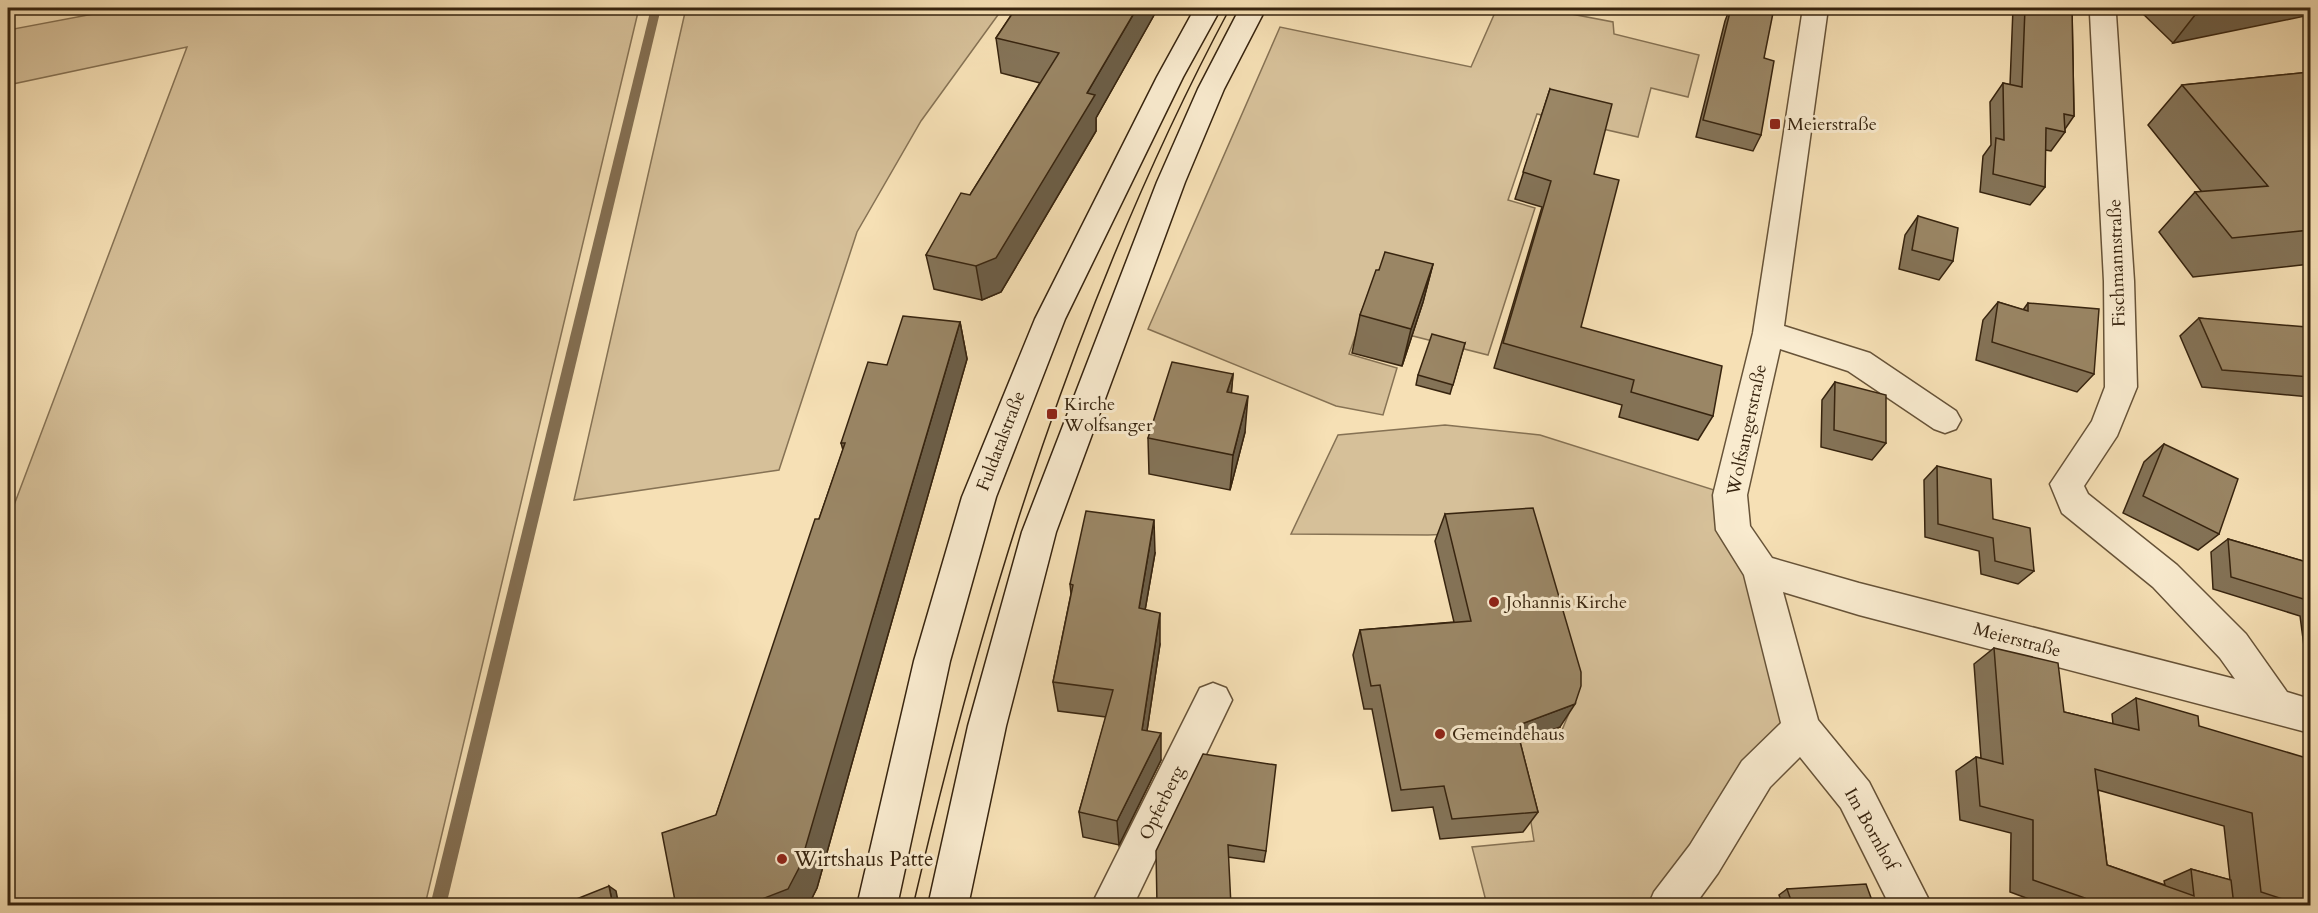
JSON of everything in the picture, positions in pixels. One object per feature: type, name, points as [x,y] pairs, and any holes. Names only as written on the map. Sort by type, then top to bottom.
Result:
[{"type":"street","name":"Fuldatalstraße","points":[[877,906],[932,661],[979,497],[1050,319],[1170,77],[1208,8]]},
{"type":"street","points":[[948,906],[987,726],[1040,532],[1171,182],[1211,89],[1253,8]]},
{"type":"street","name":"Wolfsangerstraße","points":[[1801,729],[1760,570],[1734,530],[1730,495],[1768,333],[1815,8]]},
{"type":"street","name":"Fischmannstraße","points":[[2106,8],[2103,14],[2119,281],[2121,387],[2106,427],[2067,484],[2074,503],[2165,576],[2233,646],[2275,707]]},
{"type":"street","points":[[1768,333],[1859,362],[1945,420]]},
{"type":"street","name":"Meierstraße","points":[[1760,570],[1859,599],[2310,716]]},
{"type":"street","name":"Opferberg","points":[[1111,906],[1213,699]]},
{"type":"street","points":[[1668,906],[1704,859],[1756,774],[1801,729]]},
{"type":"street","name":"Im Bornhof","points":[[1801,729],[1855,795],[1912,906]]},
{"type":"shaded area","points":[[125,8],[639,8],[425,905],[8,905],[8,521],[187,47],[8,85],[8,30]]},
{"type":"shaded area","points":[[686,8],[1003,8],[921,121],[857,232],[779,470],[574,500]]},
{"type":"shaded area","points":[[1497,8],[1540,8],[1613,22],[1614,34],[1699,55],[1688,97],[1651,88],[1638,137],[1537,114],[1508,200],[1535,208],[1488,355],[1409,335],[1372,290],[1349,354],[1397,368],[1383,415],[1336,406],[1148,329],[1280,27],[1471,67]]},
{"type":"shaded area","points":[[1445,425],[1540,435],[1730,495],[1801,729],[1669,905],[1487,905],[1472,847],[1534,841],[1518,742],[1560,735],[1574,701],[1529,531],[1428,535],[1291,534],[1338,435]]},
{"type":"building","points":[[1016,8],[1137,8],[1087,93],[1095,95],[996,258],[976,266],[926,255],[961,193],[970,195],[1059,53],[996,38]]},
{"type":"building","points":[[1731,8],[1749,8],[1773,13],[1764,58],[1774,61],[1761,135],[1703,120]]},
{"type":"building","points":[[2025,8],[2072,8],[2074,116],[2064,114],[2065,132],[2046,128],[2045,187],[1993,174],[1996,138],[2004,140],[2003,83],[2022,87]]},
{"type":"building","points":[[2187,8],[2233,8],[2195,15]]},
{"type":"building","points":[[2310,72],[2310,230],[2232,238],[2195,192],[2268,186],[2182,85]]},
{"type":"building","points":[[1550,89],[1612,104],[1594,174],[1619,180],[1581,327],[1722,366],[1713,416],[1631,392],[1634,380],[1503,343],[1551,181],[1523,172]]},
{"type":"building","points":[[1918,216],[1958,228],[1953,261],[1912,250]]},
{"type":"building","points":[[1385,252],[1433,264],[1411,329],[1360,315]]},
{"type":"building","points":[[1998,302],[2028,311],[2028,303],[2099,309],[2094,374],[1992,342]]},
{"type":"building","points":[[903,316],[960,322],[800,866],[788,889],[744,906],[676,906],[662,833],[716,815],[815,519],[819,519],[845,443],[841,443],[868,362],[887,365]]},
{"type":"building","points":[[2199,318],[2307,327],[2310,334],[2310,377],[2222,370]]},
{"type":"building","points":[[1432,334],[1465,343],[1453,385],[1418,375]]},
{"type":"building","points":[[1172,362],[1233,374],[1227,392],[1248,396],[1233,455],[1148,438]]},
{"type":"building","points":[[1835,382],[1886,395],[1886,443],[1834,430]]},
{"type":"building","points":[[2164,444],[2238,479],[2219,534],[2143,496]]},
{"type":"building","points":[[1937,466],[1991,479],[1993,519],[2030,528],[2034,571],[1995,561],[1993,538],[1938,524]]},
{"type":"building","points":[[1533,508],[1581,672],[1581,686],[1575,704],[1516,726],[1538,812],[1452,819],[1444,786],[1401,790],[1380,685],[1371,686],[1360,630],[1471,621],[1445,514]]},
{"type":"building","points":[[1086,511],[1154,520],[1139,608],[1160,613],[1142,730],[1161,733],[1117,821],[1079,812],[1113,690],[1053,682],[1073,585],[1070,584]]},
{"type":"building","points":[[2228,539],[2310,563],[2310,601],[2231,577]]},
{"type":"building","points":[[1994,648],[2058,663],[2064,712],[2139,730],[2136,698],[2198,716],[2199,726],[2310,759],[2310,906],[2261,892],[2252,813],[2095,769],[2107,865],[2194,896],[2191,869],[2231,880],[2234,906],[2084,906],[2085,898],[2033,880],[2033,820],[1980,806],[1976,757],[2003,764]]},
{"type":"building","points":[[1203,754],[1276,765],[1266,851],[1228,845],[1231,906],[1157,906],[1156,851]]},
{"type":"building","points":[[1866,884],[1874,906],[1793,906],[1787,889]]},
{"type":"building","points":[[609,886],[613,906],[559,906]]},
{"type":"waterway","points":[[438,906],[656,8]]},
{"type":"tram line","points":[[913,906],[972,675],[1005,560],[1042,446],[1127,223],[1176,115],[1230,8]]},
{"type":"place","name":"Meierstraße","points":[[1775,124]]},
{"type":"place","name":"Kirche Wolfsanger","points":[[1052,414]]},
{"type":"place","name":"Johannis Kirche","points":[[1494,602]]},
{"type":"place","name":"Gemeindehaus","points":[[1440,734]]},
{"type":"place","name":"Wirtshaus Patte","points":[[782,859]]}]
